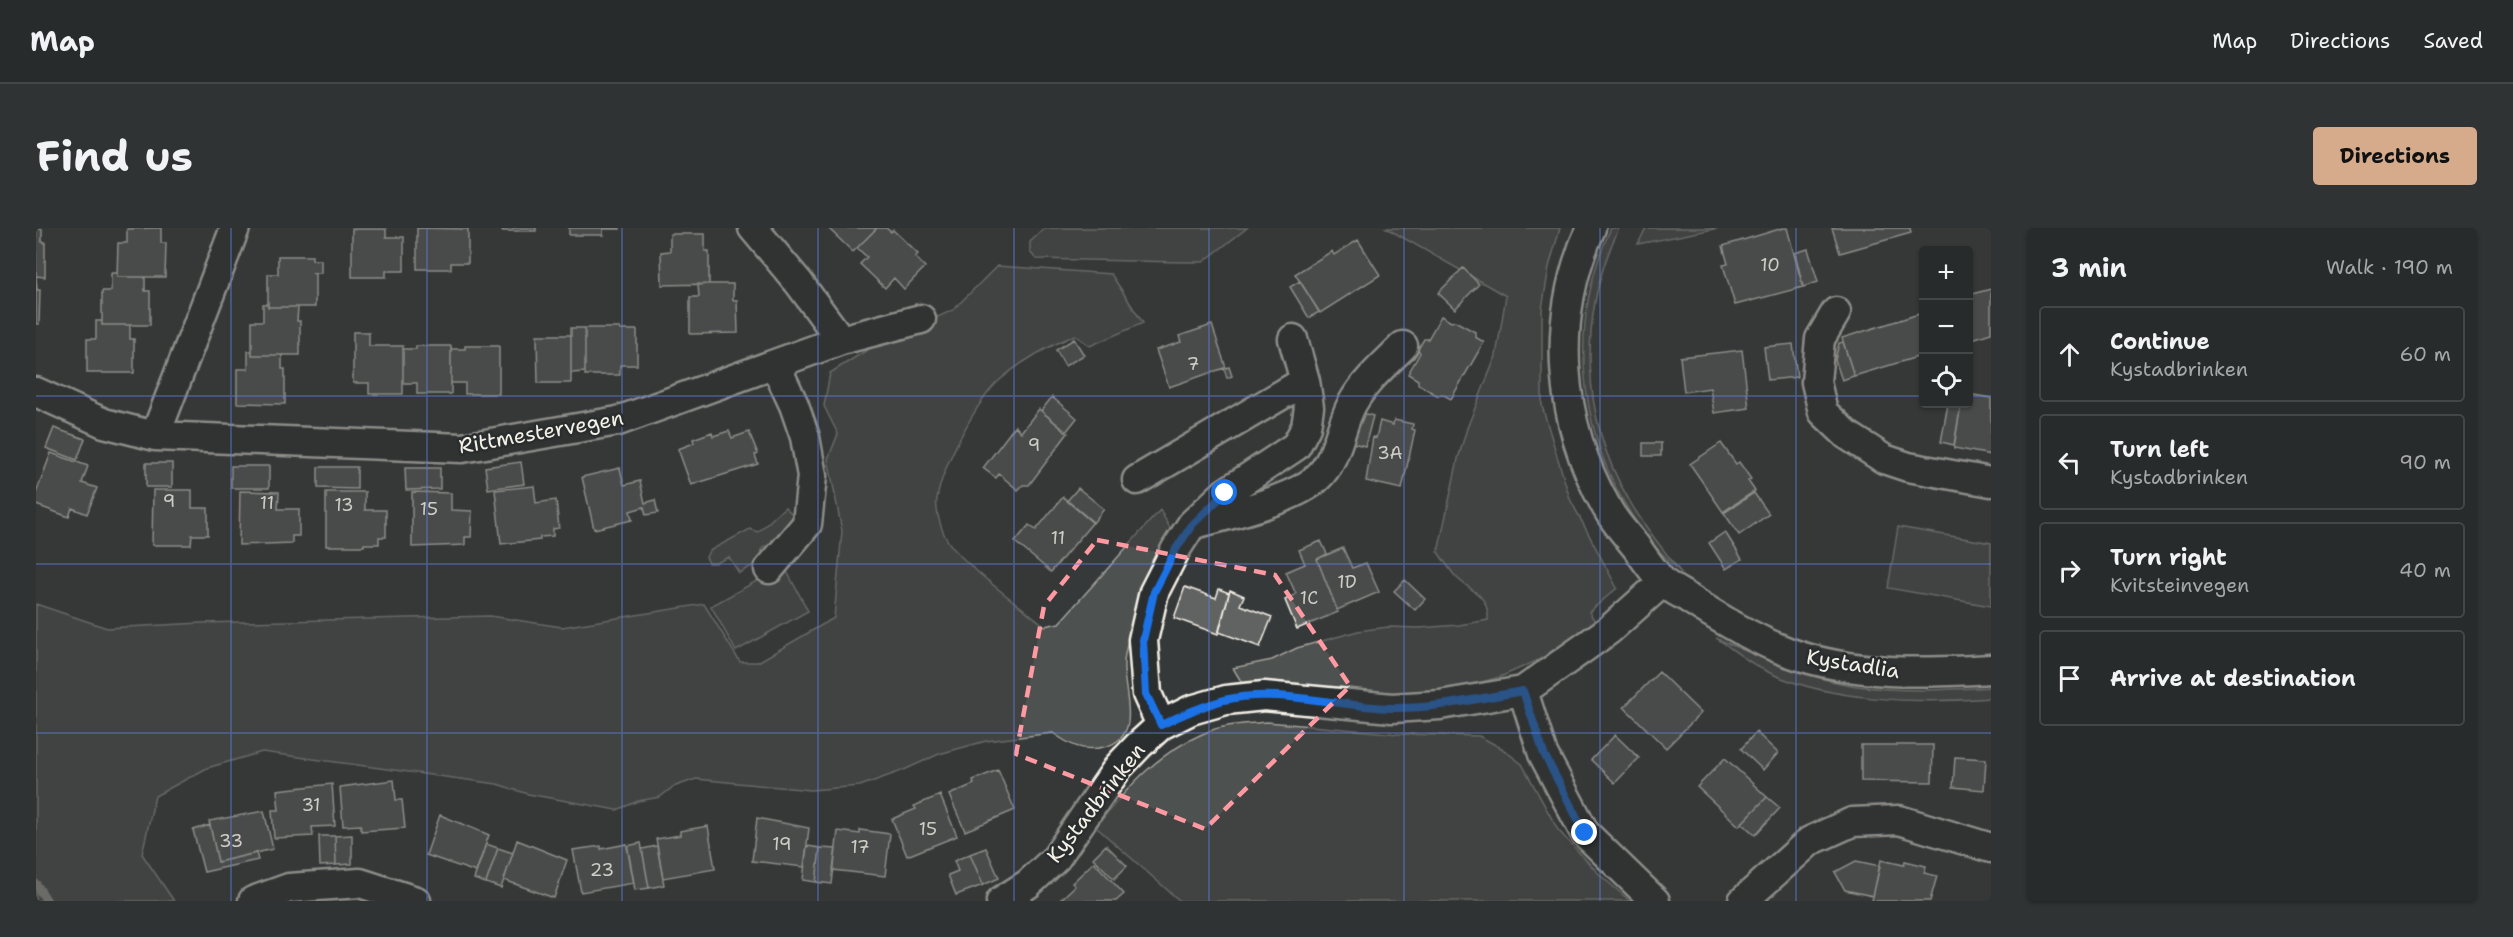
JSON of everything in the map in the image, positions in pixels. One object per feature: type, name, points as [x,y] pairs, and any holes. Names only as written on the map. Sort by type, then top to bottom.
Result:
[{"type":"street","points":[[154,436],[235,228]]},
{"type":"street","points":[[753,228],[799,283],[841,340]]},
{"type":"street","name":"Kystadlia","points":[[1591,228],[1574,276],[1565,331],[1566,382],[1570,411],[1576,437],[1607,510],[1663,582],[1717,617],[1756,638],[1788,652],[1822,662],[1886,672],[1918,674],[1991,669]]},
{"type":"street","points":[[1836,312],[1820,339],[1816,382],[1823,412],[1847,435],[1884,459],[1908,467],[1991,482]]},
{"type":"street","name":"Rittmestervegen","points":[[36,392],[104,423],[154,436],[462,448],[618,422],[841,340],[921,319]]},
{"type":"street","name":"Kystadbrinken","points":[[1161,725],[1146,694],[1143,640],[1154,592],[1176,549],[1192,525],[1225,493],[1296,446],[1306,427],[1309,408],[1305,381],[1293,339]]},
{"type":"street","points":[[1192,525],[1234,514],[1296,491],[1319,477],[1332,458],[1350,406],[1403,346]]},
{"type":"street","points":[[769,569],[807,525],[812,476],[805,437],[794,405],[775,364]]},
{"type":"street","points":[[1137,480],[1305,381]]},
{"type":"street","points":[[1655,901],[1585,833],[1544,754],[1523,691],[1609,630],[1663,582]]},
{"type":"street","name":"Kystadbrinken","points":[[1001,901],[1028,884],[1056,858],[1119,766],[1161,725],[1191,710],[1226,700],[1264,696],[1392,708],[1440,705],[1523,691]]},
{"type":"street","points":[[1743,901],[1810,841],[1852,822],[1899,820],[1991,848]]},
{"type":"street","points":[[253,901],[289,888],[360,883],[416,901]]},
{"type":"highlighted area","points":[[1097,540],[1275,575],[1350,686],[1205,829],[1016,754],[1044,606]]},
{"type":"shaded area","points":[[1045,228],[1247,228],[1203,262],[1183,262],[1036,259],[1030,252],[1030,242]]},
{"type":"shaded area","points":[[1386,228],[1560,228],[1549,267],[1542,309],[1542,406],[1570,499],[1617,588],[1589,612],[1595,621],[1543,658],[1500,677],[1460,688],[1412,695],[1242,683],[1233,668],[1272,660],[1297,648],[1358,631],[1388,627],[1419,628],[1459,625],[1488,620],[1482,598],[1455,576],[1438,552],[1467,428],[1496,356],[1506,296]]},
{"type":"shaded area","points":[[1611,228],[1619,228],[1596,296],[1591,330],[1590,366],[1593,400],[1601,435],[1613,468],[1629,500],[1682,574],[1650,541],[1626,506],[1608,469],[1594,430],[1586,390],[1584,349],[1587,308],[1596,268]]},
{"type":"shaded area","points":[[1646,228],[1719,228],[1638,244]]},
{"type":"shaded area","points":[[997,266],[1111,274],[1143,323],[1090,346],[1075,335],[1036,354],[1001,379],[972,417],[953,452],[940,485],[937,503],[942,530],[953,548],[977,571],[1045,626],[1059,623],[1160,510],[1170,528],[1132,623],[1124,663],[1128,724],[1124,734],[1117,742],[1089,749],[1071,744],[1053,733],[986,741],[939,754],[860,786],[811,790],[696,779],[673,787],[660,797],[638,801],[617,810],[528,794],[497,784],[262,752],[207,768],[155,796],[142,854],[174,901],[36,901],[36,604],[107,628],[201,623],[490,616],[562,627],[704,604],[740,662],[758,662],[834,618],[842,531],[828,459],[838,434],[824,406],[830,373],[867,350],[953,310]]},
{"type":"shaded area","points":[[785,507],[798,520],[773,545],[765,546],[761,550],[758,563],[739,573],[729,557],[716,563],[709,563],[706,557],[709,551],[750,529],[758,532]]},
{"type":"shaded area","points":[[1898,527],[1991,543],[1991,606],[1888,588]]},
{"type":"shaded area","points":[[784,566],[808,611],[736,651],[711,606]]},
{"type":"shaded area","points":[[1716,638],[1785,667],[1839,683],[1907,690],[1991,687],[1991,698],[1904,700],[1844,694],[1815,688],[1787,680],[1762,669]]},
{"type":"shaded area","points":[[1267,722],[1399,734],[1479,736],[1501,748],[1522,764],[1558,830],[1601,876],[1630,901],[1180,901],[1096,827],[1147,770],[1161,758],[1193,738],[1218,728]]},
{"type":"building","points":[[161,228],[161,243],[166,243],[165,277],[117,277],[118,243],[127,243],[127,229]]},
{"type":"building","points":[[417,228],[468,229],[468,263],[451,263],[451,269],[417,269]]},
{"type":"building","points":[[502,228],[536,228],[536,231],[502,231]]},
{"type":"building","points":[[569,228],[620,229],[603,229],[603,235],[569,235]]},
{"type":"building","points":[[828,228],[877,228],[853,252]]},
{"type":"building","points":[[877,228],[886,228],[891,232],[893,230],[918,254],[915,257],[925,267],[904,289],[894,278],[885,288],[860,264],[867,257],[857,248]]},
{"type":"building","points":[[1787,228],[1803,287],[1735,305],[1723,265],[1728,264],[1723,246]]},
{"type":"building","points":[[1832,228],[1910,228],[1911,233],[1840,253]]},
{"type":"building","points":[[36,229],[42,229],[42,242],[45,242],[45,277],[36,276]]},
{"type":"building","points":[[352,229],[386,229],[386,237],[404,237],[404,271],[386,271],[386,277],[352,277]]},
{"type":"building","points":[[670,234],[705,234],[705,251],[709,251],[709,284],[662,285],[661,252],[670,251]]},
{"type":"building","points":[[1358,240],[1380,275],[1320,313],[1295,274],[1332,251],[1334,255]]},
{"type":"building","points":[[1808,249],[1818,282],[1803,287],[1795,253]]},
{"type":"building","points":[[278,256],[312,256],[312,260],[321,260],[321,273],[312,273],[315,274],[315,307],[268,307],[268,274],[278,274]]},
{"type":"building","points":[[1463,268],[1479,284],[1455,309],[1438,293]]},
{"type":"building","points":[[111,273],[117,273],[117,277],[145,277],[145,291],[150,291],[150,325],[102,325],[102,291],[111,291]]},
{"type":"building","points":[[36,276],[37,290],[40,290],[39,324],[36,324]]},
{"type":"building","points":[[1300,281],[1319,312],[1309,318],[1290,287]]},
{"type":"building","points":[[733,284],[733,300],[737,300],[738,333],[690,334],[690,297],[699,297],[698,285]]},
{"type":"building","points":[[1991,289],[1991,333],[1973,339],[1973,300],[1973,294]]},
{"type":"building","points":[[263,304],[268,304],[268,307],[298,307],[300,355],[252,355],[252,321],[263,321]]},
{"type":"building","points":[[1919,314],[1919,356],[1854,376],[1842,338]]},
{"type":"building","points":[[1441,316],[1475,332],[1475,337],[1484,342],[1451,399],[1442,394],[1438,396],[1418,384],[1418,380],[1408,374],[1420,353],[1418,349],[1424,339],[1428,339]]},
{"type":"building","points":[[96,321],[102,321],[102,325],[130,325],[130,339],[134,339],[134,373],[87,373],[87,339],[96,339]]},
{"type":"building","points":[[1212,325],[1226,368],[1229,367],[1232,376],[1227,378],[1224,368],[1169,387],[1156,350],[1181,342],[1179,336]]},
{"type":"building","points":[[571,328],[585,328],[585,372],[571,373]]},
{"type":"building","points":[[585,328],[637,330],[637,365],[620,365],[620,375],[585,375]]},
{"type":"building","points":[[353,332],[369,332],[369,346],[403,346],[403,394],[369,394],[369,383],[353,383]]},
{"type":"building","points":[[537,335],[571,335],[571,383],[538,383]]},
{"type":"building","points":[[1074,339],[1084,355],[1065,366],[1056,350]]},
{"type":"building","points":[[1843,342],[1854,376],[1842,380],[1835,360],[1839,343]]},
{"type":"building","points":[[1793,344],[1797,377],[1768,380],[1764,347]]},
{"type":"building","points":[[416,346],[451,346],[451,394],[417,394],[417,383],[403,383],[403,349],[416,349]]},
{"type":"building","points":[[465,346],[499,346],[499,394],[465,394],[465,383],[451,383],[451,349],[465,349]]},
{"type":"building","points":[[1742,350],[1749,408],[1714,413],[1710,388],[1684,392],[1680,357]]},
{"type":"building","points":[[248,351],[252,351],[252,355],[282,355],[282,369],[285,369],[285,404],[237,403],[237,369],[248,369]]},
{"type":"building","points":[[1973,395],[1991,398],[1991,455],[1954,448],[1960,408],[1973,408]]},
{"type":"building","points":[[1052,397],[1077,418],[1066,432],[1041,411]]},
{"type":"building","points":[[1947,408],[1960,408],[1954,445],[1941,442]]},
{"type":"building","points":[[1039,409],[1068,433],[1029,485],[1023,485],[1018,490],[999,474],[996,478],[983,468],[1015,426],[1021,432]]},
{"type":"building","points":[[1356,411],[1373,416],[1365,446],[1348,442]]},
{"type":"building","points":[[1394,420],[1413,424],[1412,429],[1415,430],[1402,489],[1366,481],[1373,437],[1376,438],[1380,421],[1393,425]]},
{"type":"building","points":[[54,428],[85,439],[77,460],[46,448]]},
{"type":"building","points":[[729,431],[732,438],[749,432],[758,454],[755,455],[758,464],[691,485],[678,449],[694,443],[693,439],[712,432],[713,436]]},
{"type":"building","points":[[1643,443],[1661,443],[1661,456],[1643,456]]},
{"type":"building","points":[[1721,443],[1736,464],[1739,462],[1751,479],[1748,481],[1755,491],[1723,512],[1690,464]]},
{"type":"building","points":[[51,453],[88,466],[82,483],[97,488],[87,514],[72,508],[69,517],[36,505],[36,493]]},
{"type":"building","points":[[521,462],[524,484],[488,489],[485,467]]},
{"type":"building","points":[[146,463],[172,463],[172,487],[146,487]]},
{"type":"building","points":[[231,466],[269,466],[269,488],[231,488]]},
{"type":"building","points":[[318,467],[357,467],[357,489],[318,488]]},
{"type":"building","points":[[405,468],[440,468],[440,489],[406,490]]},
{"type":"building","points":[[620,468],[624,485],[640,481],[645,503],[655,500],[658,513],[646,515],[644,507],[630,511],[632,520],[594,529],[582,477]]},
{"type":"building","points":[[534,486],[536,503],[556,500],[559,528],[553,529],[553,536],[540,537],[540,540],[501,544],[495,490]]},
{"type":"building","points":[[1078,488],[1104,509],[1093,523],[1067,501]]},
{"type":"building","points":[[153,490],[192,490],[192,508],[208,508],[208,535],[192,535],[191,545],[152,545]]},
{"type":"building","points":[[240,491],[279,492],[278,509],[299,509],[299,536],[292,536],[292,543],[239,545]]},
{"type":"building","points":[[326,492],[365,492],[365,510],[386,510],[386,537],[379,537],[379,544],[326,546]]},
{"type":"building","points":[[412,492],[451,493],[451,510],[472,511],[471,537],[465,537],[465,545],[412,547]]},
{"type":"building","points":[[1754,493],[1769,514],[1739,535],[1724,513]]},
{"type":"building","points":[[1063,497],[1093,522],[1051,572],[1015,542],[1029,525],[1036,530]]},
{"type":"building","points":[[1725,532],[1742,559],[1726,569],[1709,543]]},
{"type":"building","points":[[1321,541],[1327,554],[1317,559],[1338,612],[1297,629],[1285,600],[1296,594],[1286,572],[1305,564],[1299,550]]},
{"type":"building","points":[[1343,548],[1352,568],[1366,563],[1379,592],[1337,610],[1317,559]]},
{"type":"building","points":[[1405,580],[1425,599],[1415,610],[1394,591]]},
{"type":"building","points":[[1185,587],[1216,598],[1219,589],[1229,593],[1218,634],[1174,618]]},
{"type":"building","points":[[1230,590],[1244,596],[1240,605],[1272,617],[1260,647],[1219,632]]},
{"type":"building","points":[[1659,672],[1701,713],[1666,748],[1624,707]]},
{"type":"building","points":[[1756,732],[1778,753],[1763,770],[1741,749]]},
{"type":"building","points":[[1615,735],[1639,758],[1615,783],[1591,760]]},
{"type":"building","points":[[1861,745],[1933,745],[1932,782],[1861,781]]},
{"type":"building","points":[[1955,757],[1986,759],[1984,790],[1953,787]]},
{"type":"building","points":[[1725,758],[1767,797],[1739,826],[1697,787]]},
{"type":"building","points":[[998,770],[1015,810],[965,831],[949,795],[974,784],[973,780]]},
{"type":"building","points":[[394,780],[396,800],[402,800],[405,828],[361,831],[361,825],[343,826],[340,787]]},
{"type":"building","points":[[332,784],[335,826],[312,827],[313,836],[274,838],[272,810],[279,810],[277,790]]},
{"type":"building","points":[[940,795],[957,836],[907,856],[892,819]]},
{"type":"building","points":[[1767,797],[1780,808],[1755,835],[1742,823]]},
{"type":"building","points":[[264,811],[273,849],[218,862],[209,821]]},
{"type":"building","points":[[440,815],[489,835],[476,872],[426,855]]},
{"type":"building","points":[[757,818],[809,828],[804,867],[752,861]]},
{"type":"building","points":[[210,825],[218,862],[256,853],[258,860],[204,872],[193,830]]},
{"type":"building","points":[[708,826],[715,869],[663,878],[656,839],[680,835],[680,831]]},
{"type":"building","points":[[860,830],[890,834],[885,876],[833,870],[838,831],[860,834]]},
{"type":"building","points":[[352,835],[352,864],[336,865],[335,836]]},
{"type":"building","points":[[319,836],[335,836],[336,865],[320,866]]},
{"type":"building","points":[[517,840],[567,860],[554,898],[504,880]]},
{"type":"building","points":[[641,843],[649,888],[635,890],[627,846]]},
{"type":"building","points":[[486,844],[498,848],[486,883],[474,879]]},
{"type":"building","points":[[627,844],[634,883],[581,892],[573,850],[601,846],[601,849]]},
{"type":"building","points":[[1106,845],[1127,866],[1114,879],[1093,858]]},
{"type":"building","points":[[657,846],[664,885],[649,888],[642,849]]},
{"type":"building","points":[[807,846],[820,848],[816,882],[803,880]]},
{"type":"building","points":[[498,848],[513,853],[501,888],[486,883]]},
{"type":"building","points":[[820,848],[836,849],[832,884],[816,882]]},
{"type":"building","points":[[986,848],[999,878],[983,885],[970,854]]},
{"type":"building","points":[[970,854],[983,885],[956,895],[948,875],[958,871],[954,861]]},
{"type":"building","points":[[1881,860],[1904,865],[1905,861],[1926,866],[1924,873],[1937,876],[1930,901],[1872,901]]},
{"type":"building","points":[[1856,861],[1880,866],[1873,896],[1845,890],[1835,872]]},
{"type":"building","points":[[1094,862],[1124,894],[1116,901],[1059,901],[1075,886],[1072,883]]},
{"type":"waterway","points":[[36,884],[47,901]]},
{"type":"route","points":[[1225,493],[1192,525],[1176,549],[1154,592],[1143,640],[1146,694],[1161,725],[1191,710],[1226,700],[1264,696],[1392,708],[1440,705],[1523,691],[1544,754],[1585,833]]}]
